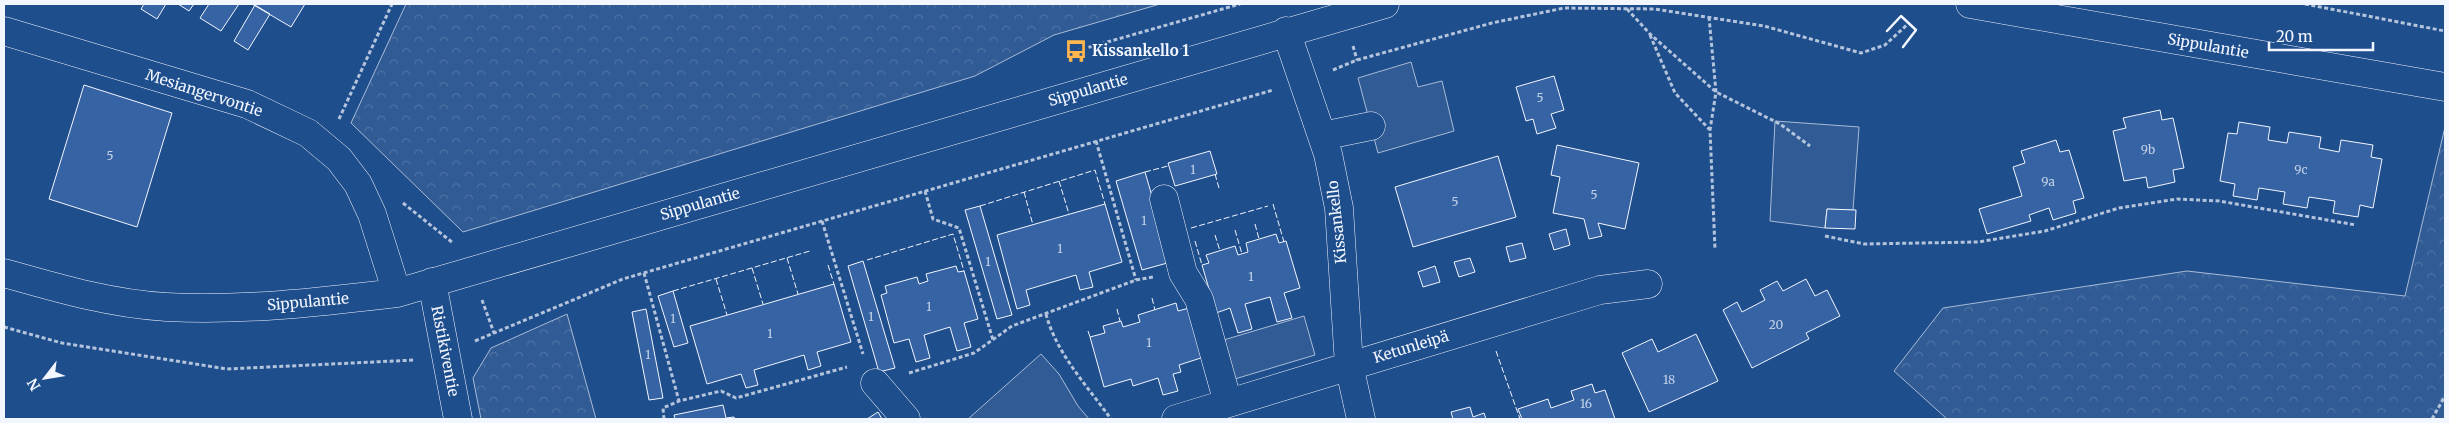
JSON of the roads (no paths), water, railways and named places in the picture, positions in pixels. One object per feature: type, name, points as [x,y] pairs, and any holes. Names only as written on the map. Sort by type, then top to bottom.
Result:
[{"type":"street","name":"Sippulantie","points":[[4,273],[77,294],[166,307],[274,307],[397,293],[1384,4]]},
{"type":"street","name":"Sippulantie","points":[[1970,4],[2445,87]]},
{"type":"street","name":"Mesiangervontie","points":[[4,31],[247,104],[308,133],[339,159],[358,184],[372,214],[397,293]]},
{"type":"street","name":"Kissankello","points":[[1286,32],[1322,136],[1339,208],[1349,366],[1361,419]]},
{"type":"street","points":[[1322,136],[1371,126]]},
{"type":"street","points":[[1164,199],[1183,273],[1199,299],[1228,403]]},
{"type":"street","name":"Ristikiventie","points":[[432,282],[458,419]]},
{"type":"street","name":"Ketunleipä","points":[[1176,419],[1600,290],[1648,284]]},
{"type":"street","points":[[870,372],[906,419]]},
{"type":"place","name":"Kissankello 1","points":[[1076,51]]}]
